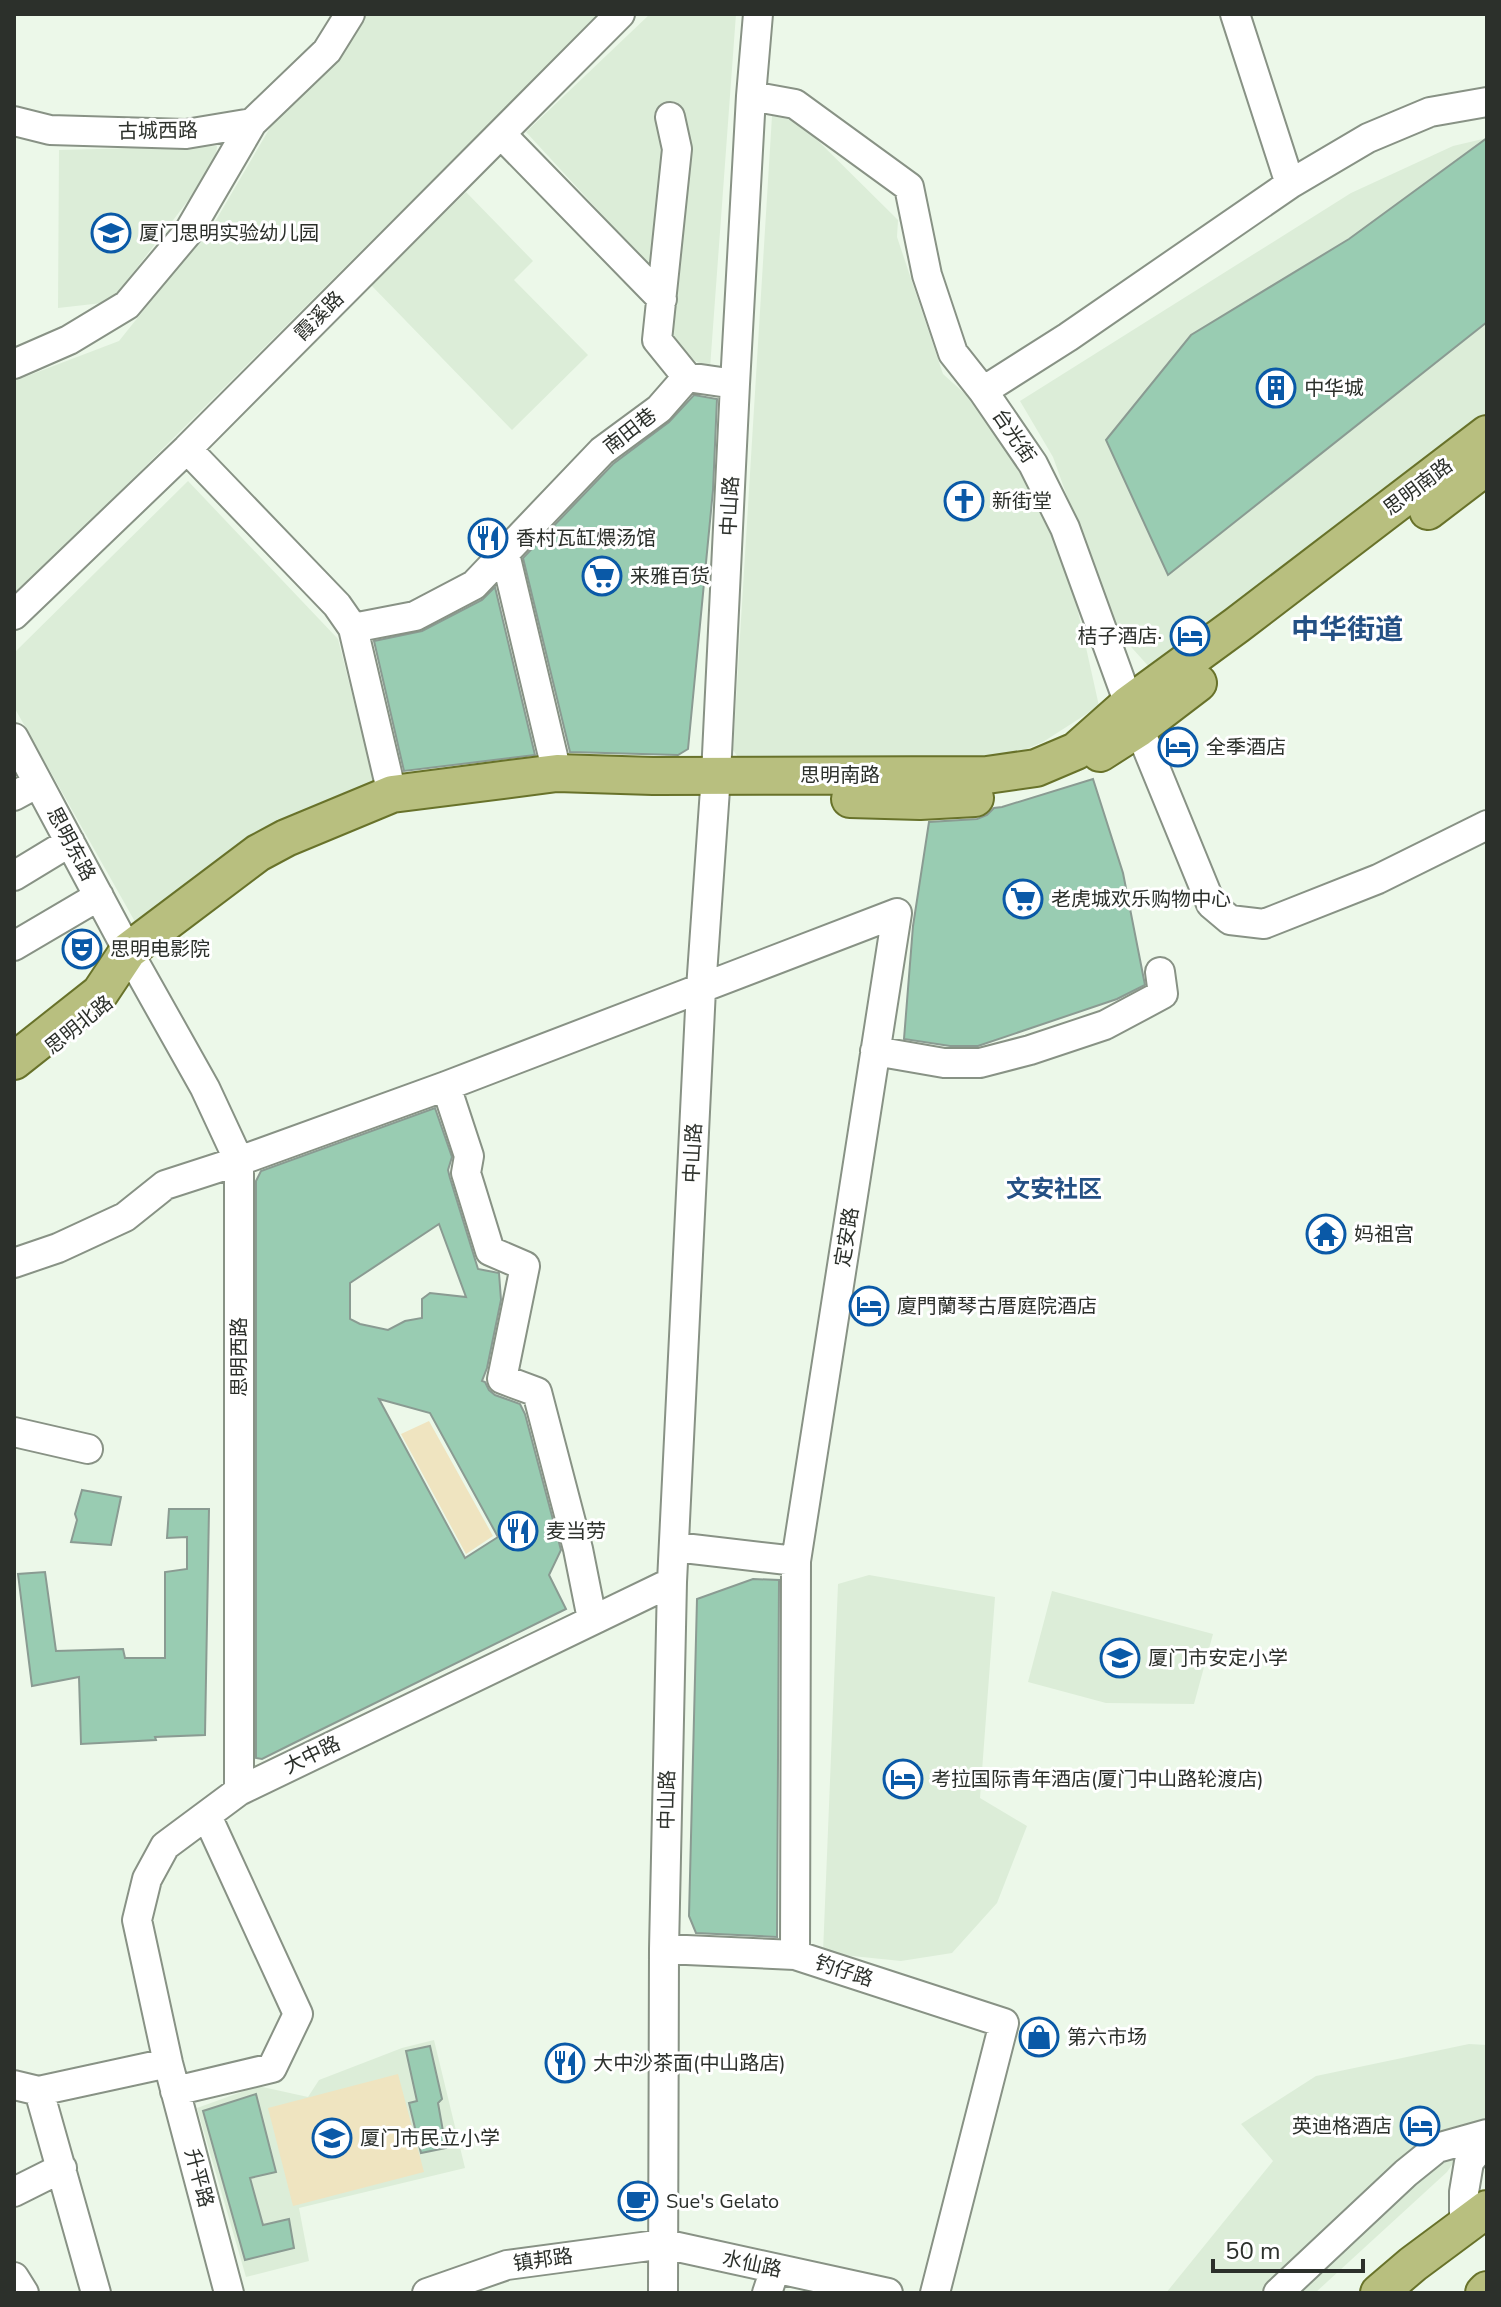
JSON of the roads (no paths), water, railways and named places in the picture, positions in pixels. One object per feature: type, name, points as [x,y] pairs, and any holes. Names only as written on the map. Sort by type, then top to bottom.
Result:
[{"type":"main road","name":"思明南路","points":[[134,960],[258,853],[286,838],[392,794],[557,773],[653,776],[715,786],[920,801],[1010,796],[1059,780],[1237,625],[1487,434]]},
{"type":"main road","name":"思明南路","points":[[1134,716],[1487,466]]},
{"type":"main road","name":"思明南路","points":[[134,960],[263,868],[334,833],[407,805],[552,793],[649,792],[715,786]]},
{"type":"main road","name":"思明北路","points":[[15,1061],[100,993],[134,960]]},
{"type":"main road","points":[[1379,2293],[1476,2217]]},
{"type":"street","points":[[14,364],[69,340],[127,305],[189,231],[252,123],[327,51],[350,14]]},
{"type":"street","name":"霞溪路","points":[[14,615],[187,449],[620,14]]},
{"type":"street","name":"中山路","points":[[663,2293],[664,1949],[672,1582],[701,989],[758,14]]},
{"type":"street","points":[[1235,14],[1290,184]]},
{"type":"street","name":"台光街","points":[[751,96],[795,104],[909,187],[927,275],[953,353],[1033,464],[1065,528],[1134,716],[1211,904],[1230,920],[1264,924],[1378,879],[1487,825]]},
{"type":"street","points":[[983,391],[1068,337],[1290,184],[1368,138],[1430,112],[1487,102]]},
{"type":"street","points":[[670,117],[677,149],[657,340],[687,377],[735,384]]},
{"type":"street","name":"古城西路","points":[[14,121],[50,130],[186,134],[252,123]]},
{"type":"street","points":[[501,134],[662,299]]},
{"type":"street","name":"南田巷","points":[[353,628],[415,616],[474,585],[602,451],[659,409],[687,377]]},
{"type":"street","points":[[187,449],[337,605],[353,628],[392,794]]},
{"type":"street","points":[[505,554],[557,773]]},
{"type":"street","name":"思明东路","points":[[14,738],[26,789],[70,842],[134,960]]},
{"type":"street","points":[[14,876],[70,842]]},
{"type":"street","points":[[14,946],[99,896]]},
{"type":"street","name":"定安路","points":[[701,989],[897,913],[796,1561]]},
{"type":"street","name":"思明西路","points":[[134,960],[205,1088],[239,1161],[239,1791]]},
{"type":"street","points":[[875,1051],[944,1063],[980,1063],[1030,1050],[1105,1025],[1163,994],[1160,972]]},
{"type":"street","points":[[14,1263],[58,1248],[125,1217],[165,1185],[446,1086],[701,989]]},
{"type":"street","points":[[446,1086],[469,1156],[466,1173],[490,1251],[525,1266],[502,1379],[537,1392],[578,1549],[592,1619]]},
{"type":"street","points":[[14,1432],[88,1449]]},
{"type":"street","points":[[675,1547],[796,1561]]},
{"type":"street","name":"钓仔路","points":[[796,1561],[795,1955],[1004,2023],[935,2293]]},
{"type":"street","name":"大中路","points":[[168,2063],[137,1920],[147,1879],[165,1846],[239,1791],[672,1582]]},
{"type":"street","points":[[175,2091],[272,2068],[298,2014],[207,1816]]},
{"type":"street","points":[[664,1949],[795,1955]]},
{"type":"street","points":[[96,2293],[62,2168],[26,2088],[168,2063]]},
{"type":"street","name":"升平路","points":[[168,2063],[229,2293]]},
{"type":"street","points":[[1476,2217],[1464,2192],[1469,2162],[1487,2137]]},
{"type":"street","points":[[1278,2293],[1406,2173],[1437,2148],[1487,2137]]},
{"type":"street","points":[[14,2192],[62,2168]]},
{"type":"street","name":"水仙路","points":[[664,2244],[771,2281],[888,2293]]},
{"type":"street","name":"镇邦路","points":[[427,2293],[507,2265],[664,2244]]},
{"type":"street","points":[[14,2277],[24,2293]]},
{"type":"place","name":"厦门思明实验幼儿园","points":[[111,233]]},
{"type":"place","name":"中华城","points":[[1276,388]]},
{"type":"place","name":"新街堂","points":[[964,501]]},
{"type":"place","name":"香村瓦缸煨汤馆","points":[[488,538]]},
{"type":"place","name":"来雅百货","points":[[602,576]]},
{"type":"place","name":"桔子酒店·","points":[[1190,636]]},
{"type":"place","name":"全季酒店","points":[[1178,747]]},
{"type":"place","name":"老虎城欢乐购物中心","points":[[1023,899]]},
{"type":"place","name":"思明电影院","points":[[82,949]]},
{"type":"place","name":"妈祖宫","points":[[1326,1234]]},
{"type":"place","name":"廈門蘭琴古厝庭院酒店","points":[[869,1306]]},
{"type":"place","name":"麦当劳","points":[[518,1531]]},
{"type":"place","name":"厦门市安定小学","points":[[1120,1658]]},
{"type":"place","name":"考拉国际青年酒店(厦门中山路轮渡店)","points":[[903,1779]]},
{"type":"place","name":"第六市场","points":[[1039,2037]]},
{"type":"place","name":"大中沙茶面(中山路店)","points":[[565,2063]]},
{"type":"place","name":"英迪格酒店","points":[[1420,2126]]},
{"type":"place","name":"厦门市民立小学","points":[[332,2138]]},
{"type":"place","name":"Sue's Gelato","points":[[638,2201]]},
{"type":"district","name":"中华街道","points":[[1347,630]]},
{"type":"district","name":"文安社区","points":[[1054,1189]]}]
